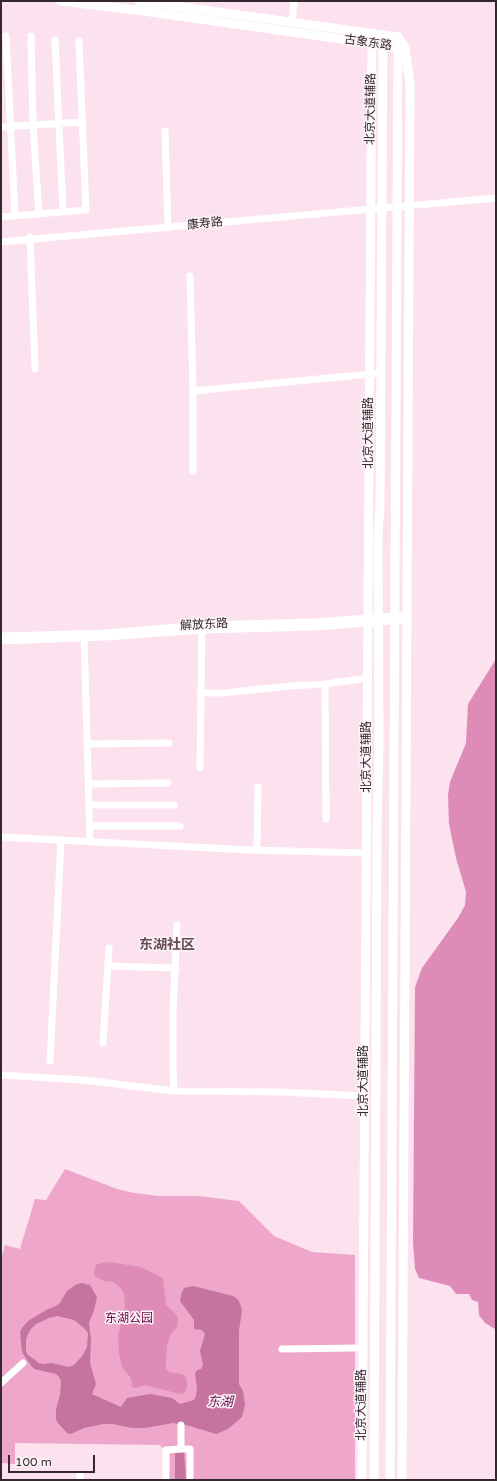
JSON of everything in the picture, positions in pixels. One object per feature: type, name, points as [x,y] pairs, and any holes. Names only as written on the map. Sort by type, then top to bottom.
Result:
[{"type":"main road","name":"古象东路","points":[[60,1],[372,38]]},
{"type":"main road","name":"古象东路","points":[[139,1],[292,23],[400,44]]},
{"type":"main road","name":"北京大道辅路","points":[[362,1480],[372,38]]},
{"type":"main road","points":[[374,1480],[383,40]]},
{"type":"main road","points":[[400,44],[410,83],[402,1480]]},
{"type":"main road","points":[[390,1480],[400,44]]},
{"type":"street","points":[[292,23],[294,1]]},
{"type":"street","points":[[6,36],[15,216]]},
{"type":"street","points":[[31,36],[33,125],[39,214]]},
{"type":"street","points":[[55,40],[63,212]]},
{"type":"street","points":[[1,217],[86,210],[79,40]]},
{"type":"street","points":[[1,127],[82,122]]},
{"type":"street","points":[[165,131],[168,226]]},
{"type":"street","name":"康寿路","points":[[1,242],[30,238],[370,207],[496,198]]},
{"type":"street","points":[[30,238],[35,369]]},
{"type":"street","name":"康寿路","points":[[1,239],[30,238]]},
{"type":"street","points":[[190,276],[193,391],[193,471]]},
{"type":"street","points":[[193,391],[381,373]]},
{"type":"street","name":"解放东路","points":[[1,642],[202,627],[407,617]]},
{"type":"street","points":[[200,768],[202,627]]},
{"type":"street","name":"解放东路","points":[[1,636],[84,636]]},
{"type":"street","points":[[84,636],[90,842]]},
{"type":"street","points":[[200,693],[224,693],[325,684],[368,678]]},
{"type":"street","points":[[325,684],[326,819]]},
{"type":"street","points":[[88,744],[169,742]]},
{"type":"street","points":[[89,784],[168,783]]},
{"type":"street","points":[[257,850],[258,787]]},
{"type":"street","points":[[89,805],[174,805]]},
{"type":"street","points":[[90,826],[180,826]]},
{"type":"street","points":[[1,837],[257,850],[366,853]]},
{"type":"street","points":[[50,1061],[61,840]]},
{"type":"street","points":[[174,1091],[173,1013],[177,925]]},
{"type":"street","points":[[103,1043],[109,948]]},
{"type":"street","points":[[108,966],[176,968]]},
{"type":"street","points":[[1,1075],[83,1080],[174,1091],[281,1092],[364,1096]]},
{"type":"street","points":[[282,1349],[356,1348]]},
{"type":"street","points":[[1,1383],[23,1363]]},
{"type":"street","points":[[181,1425],[181,1449]]},
{"type":"street","points":[[166,1480],[166,1450],[190,1449],[190,1478]]},
{"type":"green space","points":[[496,659],[495,1329],[485,1323],[479,1315],[478,1302],[472,1300],[469,1294],[456,1294],[450,1286],[419,1278],[415,1269],[413,1243],[415,987],[422,968],[458,918],[465,905],[466,892],[456,858],[449,824],[448,795],[450,782],[466,743],[468,704]]},
{"type":"green space","name":"东湖公园","points":[[65,1169],[117,1189],[134,1193],[158,1196],[198,1196],[239,1201],[274,1236],[312,1252],[355,1255],[355,1480],[165,1480],[166,1453],[160,1445],[15,1443],[15,1464],[1,1463],[1,1260],[5,1245],[20,1249],[35,1199],[46,1200]]},
{"type":"green space","points":[[110,1262],[141,1267],[163,1278],[166,1305],[176,1314],[178,1318],[177,1327],[171,1334],[167,1346],[166,1369],[169,1372],[182,1374],[186,1377],[187,1385],[185,1393],[180,1394],[145,1385],[136,1388],[132,1387],[131,1378],[122,1367],[119,1354],[118,1336],[125,1305],[123,1291],[115,1283],[111,1281],[106,1282],[96,1277],[94,1274],[96,1265]]},
{"type":"water","name":"东湖","points":[[82,1283],[90,1285],[97,1297],[89,1323],[91,1340],[90,1363],[96,1384],[92,1394],[121,1407],[127,1398],[150,1394],[172,1398],[180,1404],[194,1400],[197,1388],[195,1374],[203,1365],[200,1351],[205,1334],[202,1330],[194,1329],[194,1320],[180,1301],[182,1292],[184,1288],[193,1286],[236,1298],[239,1301],[242,1310],[239,1331],[239,1384],[243,1391],[245,1405],[242,1417],[228,1429],[216,1434],[190,1426],[173,1423],[145,1428],[132,1428],[113,1424],[103,1424],[84,1428],[71,1434],[67,1433],[57,1422],[56,1418],[56,1409],[60,1395],[61,1381],[56,1374],[34,1369],[22,1352],[20,1332],[28,1321],[60,1303],[67,1291],[77,1284]],"holes":[[[57,1316],[74,1320],[88,1333],[87,1347],[83,1355],[74,1365],[69,1367],[52,1363],[43,1364],[39,1363],[27,1354],[26,1339],[30,1330],[36,1324]]]},
{"type":"water","points":[[184,1452],[186,1480],[175,1480],[175,1453]]},
{"type":"district","name":"东湖社区","points":[[167,945]]}]
